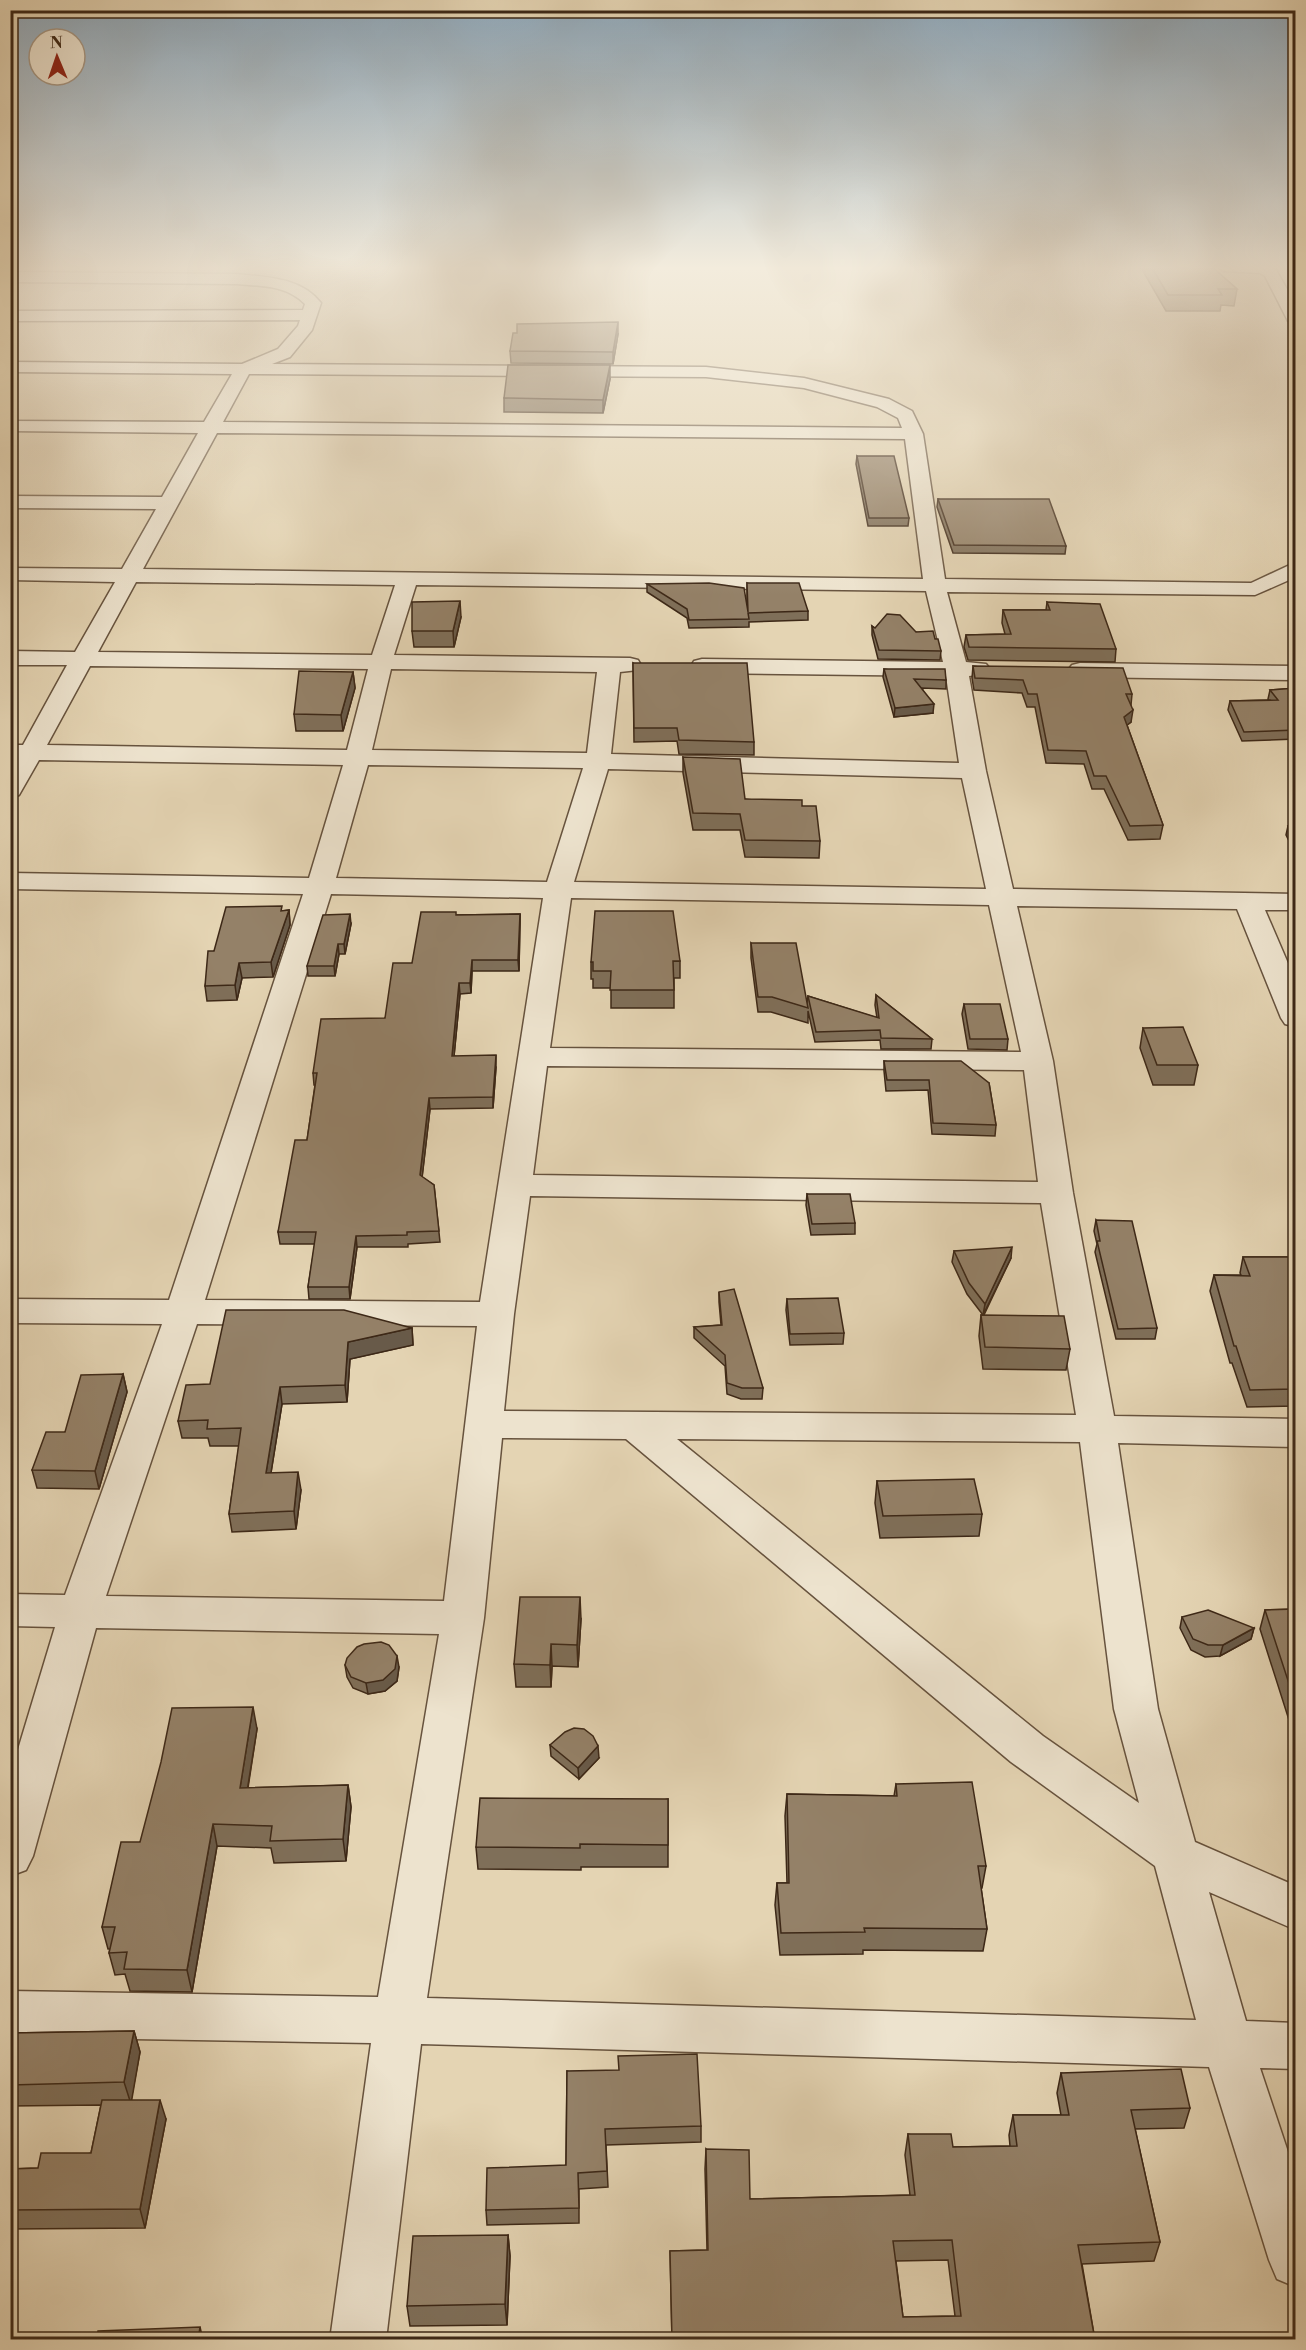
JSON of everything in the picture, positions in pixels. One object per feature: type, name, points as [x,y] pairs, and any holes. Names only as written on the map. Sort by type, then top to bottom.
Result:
[{"type":"street","points":[[10,790],[21,752],[84,658],[239,376]]},
{"type":"street","points":[[739,376],[804,383],[883,403],[906,415],[914,434],[934,586],[956,669],[973,771],[1038,1061],[1056,1193],[1097,1429],[1136,1709],[1227,2044],[1296,2260]]},
{"type":"street","points":[[10,426],[914,434]]},
{"type":"street","points":[[10,502],[169,503]]},
{"type":"street","points":[[10,574],[1255,588],[1296,568]]},
{"type":"street","points":[[10,1856],[80,1612],[184,1311],[206,1236],[320,885],[358,757],[381,662],[408,578]]},
{"type":"street","points":[[10,657],[656,665]]},
{"type":"street","points":[[358,2340],[399,2020],[463,1618],[496,1314],[532,1057],[558,891],[598,761],[609,664]]},
{"type":"street","points":[[680,665],[1003,669]]},
{"type":"street","points":[[1061,670],[1296,673]]},
{"type":"street","points":[[21,752],[598,761],[973,771]]},
{"type":"street","points":[[10,882],[320,885],[558,891],[1296,902]]},
{"type":"street","points":[[1247,901],[1296,1018]]},
{"type":"street","points":[[532,1057],[1038,1061]]},
{"type":"street","points":[[514,1185],[1056,1193]]},
{"type":"street","points":[[10,1311],[496,1314]]},
{"type":"street","points":[[485,1424],[1296,1433]]},
{"type":"street","points":[[634,1425],[1027,1749],[1176,1855],[1296,1909]]},
{"type":"street","points":[[10,1610],[463,1618]]},
{"type":"street","points":[[10,2013],[399,2020],[1296,2046]]},
{"type":"building","points":[[507,376],[608,376],[603,400],[504,398]]},
{"type":"building","points":[[857,456],[894,456],[909,518],[869,518]]},
{"type":"building","points":[[938,499],[1049,499],[1066,546],[954,545]]},
{"type":"building","points":[[709,583],[744,588],[748,612],[747,583],[799,583],[808,611],[748,613],[749,619],[689,620],[687,609],[647,584]]},
{"type":"building","points":[[460,601],[453,631],[412,631],[412,602]]},
{"type":"building","points":[[1047,602],[1100,604],[1116,649],[969,647],[966,635],[1011,634],[1003,610],[1050,610]]},
{"type":"building","points":[[887,614],[900,615],[916,632],[933,631],[941,651],[879,650],[872,626],[875,628]]},
{"type":"building","points":[[633,663],[747,663],[754,742],[679,740],[677,728],[634,728]]},
{"type":"building","points":[[973,666],[1123,668],[1132,694],[1126,694],[1133,710],[1124,717],[1163,825],[1130,826],[1106,776],[1094,776],[1086,751],[1048,750],[1037,694],[1028,694],[1023,680],[975,678]]},
{"type":"building","points":[[884,669],[945,669],[946,680],[914,679],[934,704],[895,708]]},
{"type":"building","points":[[299,671],[353,672],[341,715],[294,714]]},
{"type":"building","points":[[1296,688],[1296,730],[1244,732],[1230,701],[1278,700],[1270,690]]},
{"type":"building","points":[[683,757],[740,759],[745,799],[802,800],[802,806],[816,806],[820,841],[745,840],[740,814],[693,813]]},
{"type":"building","points":[[1288,826],[1296,826],[1296,842]]},
{"type":"building","points":[[282,906],[281,911],[289,910],[271,962],[239,963],[235,985],[205,986],[208,951],[214,951],[226,907]]},
{"type":"building","points":[[595,911],[673,911],[680,961],[673,961],[674,990],[610,990],[611,971],[593,971],[593,962],[591,962]]},
{"type":"building","points":[[421,912],[456,912],[456,915],[520,914],[518,960],[472,960],[470,983],[459,983],[452,1056],[496,1055],[493,1097],[429,1098],[420,1175],[434,1185],[439,1231],[407,1232],[407,1235],[356,1236],[349,1287],[308,1287],[316,1232],[278,1232],[295,1140],[307,1140],[317,1073],[313,1073],[321,1019],[385,1018],[393,963],[412,963]]},
{"type":"building","points":[[350,914],[344,944],[338,944],[334,966],[307,966],[323,915]]},
{"type":"building","points":[[751,943],[796,943],[808,1008],[772,997],[758,997]]},
{"type":"building","points":[[876,995],[932,1039],[881,1038],[880,1030],[816,1032],[808,996],[879,1018]]},
{"type":"building","points":[[964,1004],[1000,1004],[1008,1039],[970,1039]]},
{"type":"building","points":[[1183,1027],[1198,1065],[1157,1065],[1143,1028]]},
{"type":"building","points":[[884,1061],[961,1061],[989,1083],[996,1125],[933,1123],[929,1080],[887,1080]]},
{"type":"building","points":[[807,1194],[850,1194],[855,1223],[812,1224]]},
{"type":"building","points":[[1096,1220],[1132,1221],[1157,1328],[1118,1329],[1097,1241],[1100,1241]]},
{"type":"building","points":[[1012,1247],[985,1304],[969,1283],[954,1251]]},
{"type":"building","points":[[1243,1257],[1296,1257],[1296,1389],[1250,1390],[1236,1346],[1234,1346],[1214,1275],[1250,1276]]},
{"type":"building","points":[[734,1289],[763,1388],[742,1388],[727,1383],[725,1355],[694,1327],[722,1325],[719,1292]]},
{"type":"building","points":[[838,1298],[844,1333],[790,1334],[787,1299]]},
{"type":"building","points":[[226,1310],[344,1310],[412,1328],[348,1342],[345,1385],[280,1387],[266,1473],[298,1472],[294,1511],[229,1514],[241,1428],[207,1429],[208,1420],[178,1421],[186,1385],[210,1384]]},
{"type":"building","points":[[981,1315],[1064,1316],[1070,1349],[985,1347]]},
{"type":"building","points":[[123,1374],[95,1471],[32,1470],[46,1432],[65,1432],[81,1375]]},
{"type":"building","points":[[974,1479],[982,1514],[883,1516],[877,1481]]},
{"type":"building","points":[[520,1597],[580,1597],[577,1645],[551,1644],[550,1665],[514,1664]]},
{"type":"building","points":[[1296,1609],[1296,1705],[1265,1610]]},
{"type":"building","points":[[1208,1610],[1254,1628],[1223,1645],[1208,1645],[1193,1639],[1182,1617]]},
{"type":"building","points":[[381,1642],[389,1645],[397,1656],[395,1669],[383,1680],[366,1683],[351,1677],[345,1665],[347,1658],[357,1647]]},
{"type":"building","points":[[253,1707],[240,1788],[348,1785],[343,1839],[270,1841],[272,1826],[213,1824],[187,1970],[124,1969],[127,1952],[109,1953],[115,1927],[102,1927],[121,1842],[140,1842],[161,1762],[172,1708]]},
{"type":"building","points":[[574,1728],[584,1729],[593,1736],[598,1746],[578,1768],[550,1745],[565,1732]]},
{"type":"building","points":[[972,1782],[986,1866],[978,1866],[987,1929],[864,1928],[865,1932],[781,1933],[777,1883],[789,1883],[787,1794],[897,1796],[896,1784]]},
{"type":"building","points":[[480,1798],[668,1799],[668,1845],[580,1844],[580,1848],[476,1847]]},
{"type":"building","points":[[134,2031],[124,2082],[10,2085],[10,2033]]},
{"type":"building","points":[[697,2054],[701,2126],[605,2129],[607,2171],[578,2173],[579,2208],[486,2210],[487,2168],[566,2165],[567,2071],[619,2070],[618,2056]]},
{"type":"building","points":[[1181,2069],[1190,2108],[1131,2110],[1160,2242],[1078,2245],[1095,2340],[672,2340],[670,2251],[708,2250],[706,2149],[749,2150],[750,2199],[915,2195],[908,2134],[951,2134],[953,2147],[1017,2146],[1013,2115],[1069,2115],[1061,2073]],"holes":[[[952,2240],[961,2316],[903,2317],[893,2241]]]},
{"type":"building","points":[[102,2100],[160,2100],[140,2209],[10,2210],[10,2169],[38,2168],[41,2153],[91,2153]]},
{"type":"building","points":[[508,2235],[505,2304],[407,2306],[413,2236]]},
{"type":"building","points":[[200,2327],[198,2340],[97,2340],[98,2331]]}]
